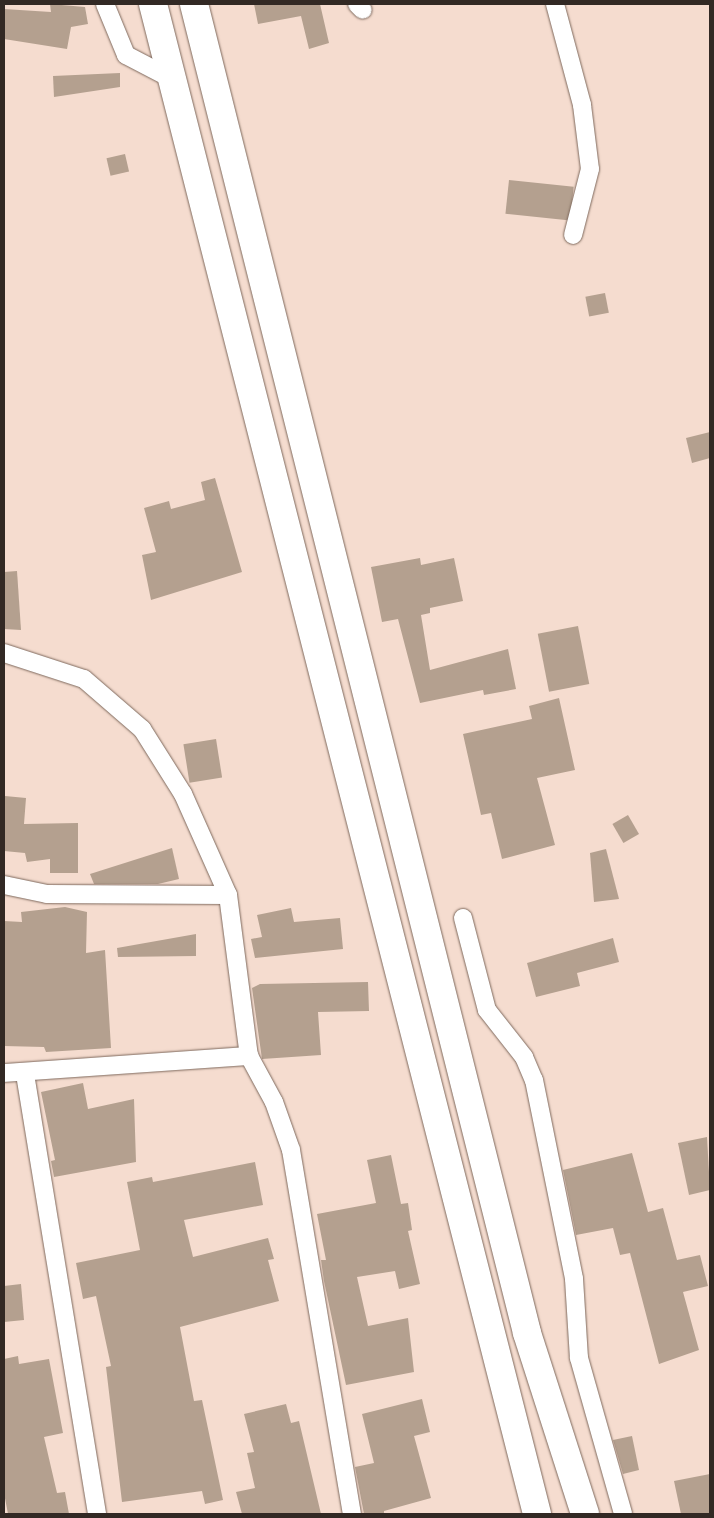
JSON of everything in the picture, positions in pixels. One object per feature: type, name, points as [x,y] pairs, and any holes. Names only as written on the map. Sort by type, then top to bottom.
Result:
[{"type":"highway","points":[[153,4],[487,1331],[537,1514]]},
{"type":"highway","points":[[194,4],[527,1333],[585,1514]]},
{"type":"street","points":[[105,4],[126,55],[172,79]]},
{"type":"street","points":[[555,4],[582,105],[590,169],[573,235]]},
{"type":"street","points":[[4,653],[84,680],[142,729],[183,794],[228,895],[249,1056],[274,1102],[291,1150],[352,1514]]},
{"type":"street","points":[[4,885],[47,894],[228,895]]},
{"type":"street","points":[[463,918],[487,1010],[524,1057],[534,1080],[574,1279],[579,1358],[623,1514]]},
{"type":"street","points":[[4,1073],[25,1074],[249,1056]]},
{"type":"street","points":[[25,1074],[97,1514]]},
{"type":"building","points":[[50,4],[85,7],[88,24],[71,27],[67,49],[4,39],[4,9],[51,12]]},
{"type":"building","points":[[254,4],[320,4],[329,43],[309,49],[301,16],[258,24]]},
{"type":"building","points":[[120,73],[120,87],[54,97],[53,76]]},
{"type":"building","points":[[125,154],[129,172],[111,176],[106,158]]},
{"type":"building","points":[[509,180],[574,187],[570,221],[505,214]]},
{"type":"building","points":[[605,293],[609,313],[589,316],[585,297]]},
{"type":"building","points":[[710,432],[710,458],[692,463],[686,438]]},
{"type":"building","points":[[215,478],[242,572],[151,600],[142,555],[156,552],[144,508],[169,501],[171,509],[205,500],[201,482]]},
{"type":"building","points":[[420,558],[421,565],[454,558],[463,601],[430,608],[430,613],[421,615],[430,670],[508,649],[516,689],[484,695],[483,690],[420,703],[398,619],[382,622],[371,567]]},
{"type":"building","points":[[17,571],[21,630],[4,629],[4,572]]},
{"type":"building","points":[[578,626],[589,684],[549,692],[538,634]]},
{"type":"building","points":[[559,698],[575,770],[537,778],[555,845],[502,859],[491,813],[481,815],[463,734],[532,719],[529,706]]},
{"type":"building","points":[[216,739],[222,778],[190,783],[183,744]]},
{"type":"building","points":[[5,796],[26,798],[24,824],[78,823],[78,873],[50,873],[50,859],[27,862],[25,853],[4,851]]},
{"type":"building","points":[[628,815],[639,834],[623,843],[612,824]]},
{"type":"building","points":[[172,848],[179,879],[158,884],[94,884],[90,874]]},
{"type":"building","points":[[606,849],[619,899],[594,902],[590,853]]},
{"type":"building","points":[[65,907],[87,912],[86,953],[105,950],[111,1048],[46,1052],[44,1047],[4,1046],[4,921],[22,922],[21,912]]},
{"type":"building","points":[[291,908],[294,922],[340,918],[343,949],[255,958],[251,939],[262,937],[257,915]]},
{"type":"building","points":[[196,934],[196,956],[118,957],[117,948]]},
{"type":"building","points":[[613,938],[619,962],[577,973],[580,986],[536,997],[527,963]]},
{"type":"building","points":[[368,982],[369,1011],[318,1012],[321,1055],[262,1059],[252,988],[260,984]]},
{"type":"building","points":[[83,1083],[88,1109],[134,1099],[136,1162],[54,1177],[51,1161],[55,1160],[41,1092]]},
{"type":"building","points":[[707,1137],[710,1190],[689,1195],[678,1143]]},
{"type":"building","points":[[632,1153],[648,1212],[663,1208],[677,1260],[700,1255],[708,1286],[683,1292],[699,1350],[659,1364],[630,1253],[620,1255],[613,1228],[576,1235],[563,1170]]},
{"type":"building","points":[[391,1155],[401,1204],[408,1203],[412,1230],[408,1231],[420,1284],[399,1289],[395,1271],[357,1277],[368,1326],[408,1318],[414,1372],[346,1385],[324,1281],[321,1260],[326,1260],[317,1214],[376,1203],[367,1160]]},
{"type":"building","points":[[255,1162],[263,1205],[184,1220],[193,1257],[268,1238],[274,1259],[268,1260],[279,1301],[180,1327],[194,1401],[202,1400],[223,1500],[205,1504],[202,1491],[122,1502],[106,1367],[111,1366],[96,1296],[83,1299],[76,1263],[140,1250],[127,1182],[152,1177],[153,1182]]},
{"type":"building","points":[[21,1284],[24,1320],[4,1322],[4,1286]]},
{"type":"building","points":[[18,1356],[19,1364],[49,1359],[63,1433],[44,1437],[57,1493],[65,1492],[69,1514],[8,1514],[4,1493],[4,1359]]},
{"type":"building","points":[[422,1399],[430,1432],[414,1436],[431,1498],[384,1511],[384,1514],[364,1514],[355,1467],[374,1463],[362,1414]]},
{"type":"building","points":[[286,1404],[291,1423],[299,1421],[321,1514],[242,1514],[236,1492],[255,1488],[247,1453],[254,1452],[244,1414]]},
{"type":"building","points":[[632,1436],[639,1470],[623,1474],[613,1440]]},
{"type":"building","points":[[710,1474],[710,1514],[681,1514],[674,1481]]}]
